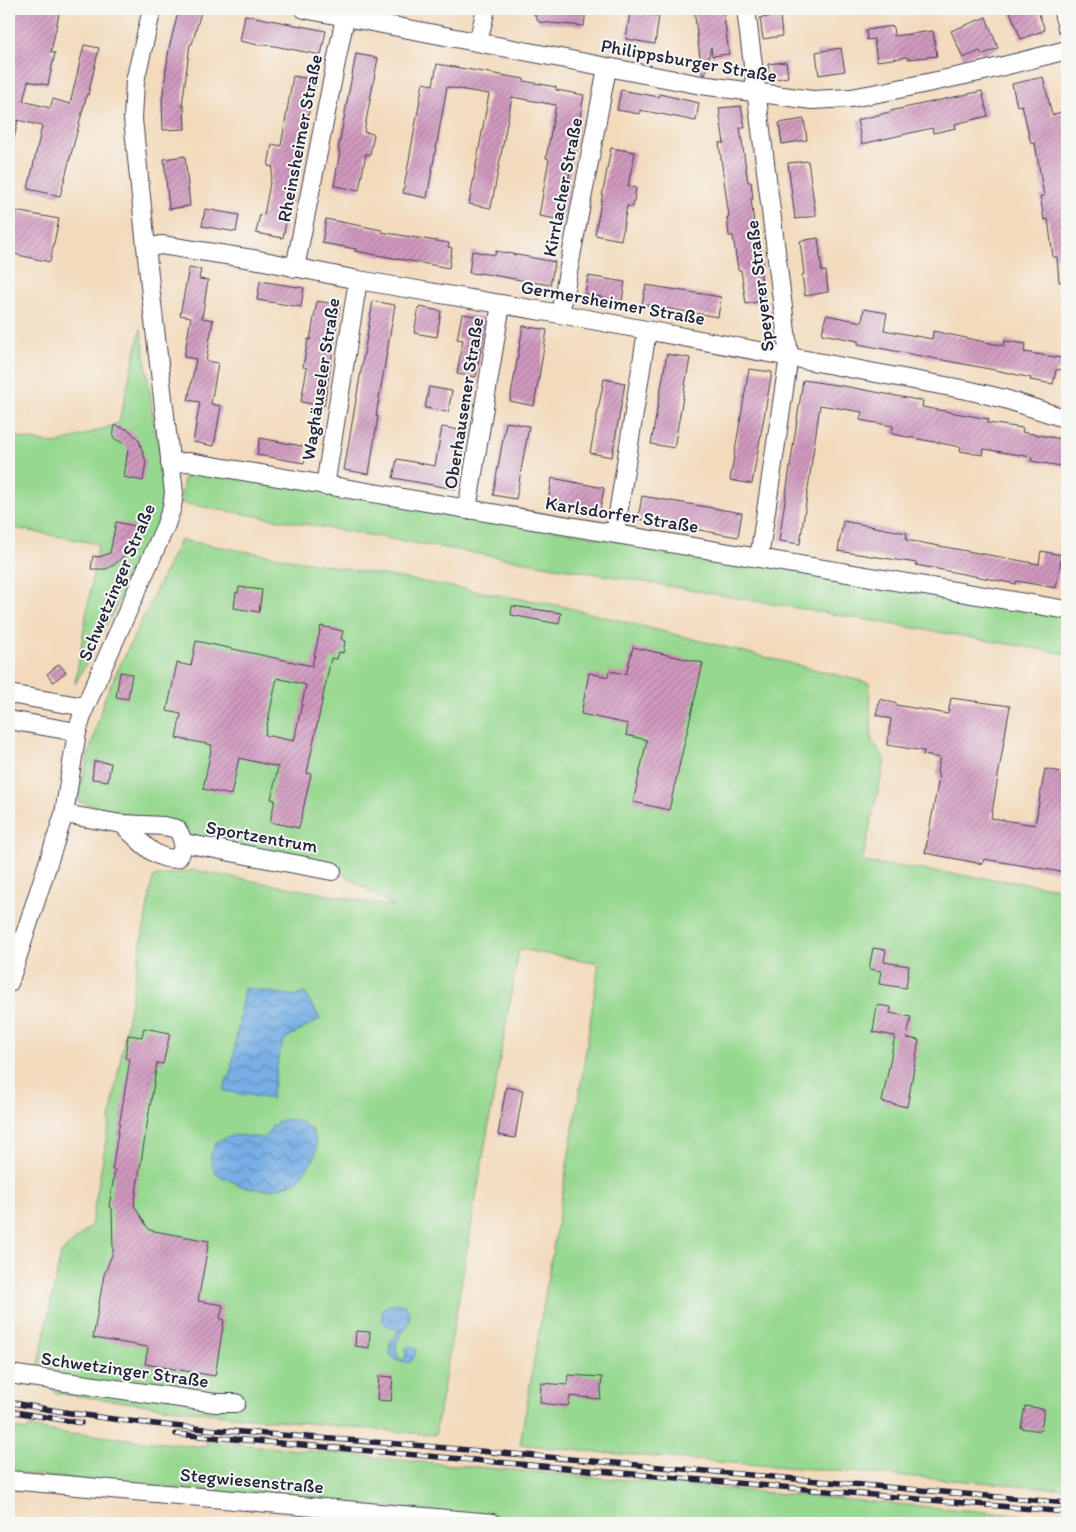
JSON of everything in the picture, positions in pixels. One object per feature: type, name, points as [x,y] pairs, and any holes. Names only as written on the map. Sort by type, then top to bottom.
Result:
[{"type":"street","name":"Schwetzinger Straße","points":[[9,982],[64,814],[77,732],[85,707],[165,527],[172,507],[174,493],[133,119],[135,81],[152,9]]},
{"type":"street","name":"Philippsburger Straße","points":[[304,9],[607,68],[756,94],[812,100],[851,98],[984,71],[1067,50]]},
{"type":"street","points":[[478,42],[486,9]]},
{"type":"street","name":"Speyerer Straße","points":[[746,9],[789,356],[759,558]]},
{"type":"street","points":[[1062,9],[1067,27]]},
{"type":"street","name":"Rheinsheimer Straße","points":[[295,268],[345,17]]},
{"type":"street","name":"Kirrlacher Straße","points":[[560,314],[607,68]]},
{"type":"street","name":"Germersheimer Straße","points":[[147,248],[161,245],[190,249],[789,356],[968,390],[1005,399],[1067,419]]},
{"type":"street","name":"Waghäuseler Straße","points":[[325,486],[358,280]]},
{"type":"street","name":"Oberhausener Straße","points":[[467,510],[501,304]]},
{"type":"street","points":[[615,533],[647,330]]},
{"type":"street","name":"Karlsdorfer Straße","points":[[170,463],[189,462],[1067,610]]},
{"type":"street","points":[[9,694],[85,707]]},
{"type":"street","points":[[9,720],[77,732]]},
{"type":"street","name":"Sportzentrum","points":[[64,814],[122,824],[164,826],[177,829],[184,844],[182,852],[178,858],[169,860],[157,856],[122,824]]},
{"type":"street","name":"Sportzentrum","points":[[184,844],[332,870]]},
{"type":"street","name":"Schwetzinger Straße","points":[[9,1374],[216,1403],[236,1403]]},
{"type":"street","name":"Stegwiesenstraße","points":[[9,1480],[440,1521],[492,1523]]},
{"type":"green space","points":[[141,328],[155,430],[165,474],[166,513],[75,684],[98,544],[9,527],[9,436],[55,444],[112,426],[119,422]]},
{"type":"green space","points":[[186,468],[1067,616],[1067,654],[180,503]]},
{"type":"green space","points":[[180,540],[557,605],[869,683],[872,741],[885,760],[862,862],[1067,889],[1067,1489],[594,1452],[520,1444],[581,1083],[599,963],[519,949],[435,1435],[232,1416],[55,1393],[38,1368],[61,1253],[91,1226],[153,877],[193,870],[395,907],[325,863],[189,836],[141,818],[76,801],[105,697]]},
{"type":"green space","points":[[9,1427],[27,1431],[29,1427],[75,1435],[76,1433],[206,1447],[207,1441],[442,1464],[1067,1519],[1067,1523],[724,1523],[688,1520],[687,1523],[562,1523],[9,1473]]},
{"type":"water","points":[[244,988],[296,996],[305,993],[320,1019],[285,1039],[279,1054],[271,1099],[224,1091],[227,1078],[230,1078]]},
{"type":"water","points":[[281,1120],[297,1120],[311,1129],[317,1145],[314,1159],[298,1180],[282,1187],[263,1190],[241,1186],[215,1173],[210,1157],[217,1141],[235,1135],[264,1138],[272,1127]]},
{"type":"water","points":[[394,1303],[405,1305],[409,1313],[407,1325],[397,1343],[396,1350],[399,1359],[404,1360],[407,1353],[406,1348],[412,1346],[416,1349],[411,1362],[398,1361],[389,1351],[392,1340],[400,1329],[391,1328],[384,1323],[381,1317],[384,1308]]},
{"type":"building","points":[[9,9],[60,9],[51,52],[55,53],[48,85],[28,81],[23,101],[50,108],[53,99],[70,104],[84,45],[99,48],[60,196],[28,189],[42,126],[18,120],[13,143],[9,142]]},
{"type":"building","points":[[179,9],[201,12],[192,44],[190,44],[182,106],[184,106],[185,129],[163,130],[162,101],[169,48]]},
{"type":"building","points":[[531,9],[586,9],[584,26],[539,22]]},
{"type":"building","points":[[694,9],[723,9],[729,54],[712,56],[711,47],[705,75],[702,74]]},
{"type":"building","points":[[1009,9],[1037,9],[1045,30],[1021,39]]},
{"type":"building","points":[[630,12],[659,16],[655,44],[626,39]]},
{"type":"building","points":[[245,15],[326,31],[321,55],[240,41]]},
{"type":"building","points":[[780,15],[782,36],[763,39],[760,18]]},
{"type":"building","points":[[986,17],[998,48],[982,55],[980,51],[963,58],[951,31]]},
{"type":"building","points":[[893,26],[894,36],[933,31],[937,56],[877,61],[874,39],[867,40],[866,30]]},
{"type":"building","points":[[841,48],[845,71],[819,75],[816,52]]},
{"type":"building","points":[[356,54],[378,58],[364,132],[374,134],[370,155],[366,154],[359,190],[334,186],[340,150],[338,150]]},
{"type":"building","points":[[786,62],[788,77],[770,80],[768,64]]},
{"type":"building","points":[[437,64],[524,79],[524,81],[556,87],[556,90],[584,95],[563,220],[539,216],[549,159],[546,158],[556,105],[512,97],[491,208],[469,204],[489,94],[447,87],[427,198],[403,193],[423,83],[433,85]]},
{"type":"building","points":[[293,76],[315,80],[283,238],[256,233],[260,214],[264,215],[273,167],[268,166],[272,144],[281,146]]},
{"type":"building","points":[[1043,77],[1052,115],[1061,112],[1067,137],[1067,281],[1059,282],[1057,257],[1053,257],[1048,219],[1044,220],[1040,196],[1044,196],[1035,143],[1031,144],[1022,105],[1017,106],[1012,84]]},
{"type":"building","points":[[621,90],[659,97],[659,94],[699,103],[696,121],[640,110],[640,114],[617,110]]},
{"type":"building","points":[[982,91],[988,116],[955,124],[956,128],[933,133],[932,128],[862,144],[857,120]]},
{"type":"building","points":[[741,106],[745,128],[740,128],[748,182],[751,182],[753,199],[751,199],[757,248],[760,248],[763,267],[760,267],[764,301],[746,304],[733,236],[729,236],[727,217],[729,217],[719,143],[724,143],[719,108]]},
{"type":"building","points":[[804,119],[807,140],[782,144],[779,123]]},
{"type":"building","points":[[611,148],[635,152],[628,186],[636,188],[633,207],[627,206],[621,240],[595,235]]},
{"type":"building","points":[[185,156],[190,206],[169,209],[164,159]]},
{"type":"building","points":[[808,161],[816,216],[795,219],[788,163]]},
{"type":"building","points":[[205,209],[239,215],[236,232],[202,226]]},
{"type":"building","points":[[9,210],[59,219],[50,262],[9,253]]},
{"type":"building","points":[[326,219],[382,230],[381,232],[449,243],[448,247],[452,248],[449,268],[322,243]]},
{"type":"building","points":[[818,238],[822,272],[826,271],[828,292],[805,296],[800,241]]},
{"type":"building","points":[[472,251],[495,255],[496,251],[555,262],[550,285],[480,273],[469,273]]},
{"type":"building","points":[[189,268],[201,270],[199,279],[208,280],[202,318],[213,320],[206,361],[218,363],[211,404],[221,406],[214,446],[193,442],[200,402],[188,400],[196,359],[184,357],[191,317],[180,315]]},
{"type":"building","points":[[588,276],[625,282],[622,301],[585,294]]},
{"type":"building","points":[[260,281],[304,288],[301,307],[257,300]]},
{"type":"building","points":[[646,285],[721,297],[718,317],[642,304]]},
{"type":"building","points":[[317,301],[340,305],[324,406],[301,402],[307,368],[303,367]]},
{"type":"building","points":[[373,301],[395,305],[376,416],[378,416],[369,474],[344,470]]},
{"type":"building","points":[[419,307],[441,311],[437,337],[414,333]]},
{"type":"building","points":[[864,309],[887,313],[884,330],[932,339],[933,331],[1004,346],[1005,341],[1026,344],[1024,352],[1067,359],[1067,369],[1056,370],[1053,384],[1030,380],[1031,378],[1000,371],[858,344],[858,341],[822,334],[826,315],[862,322]]},
{"type":"building","points":[[462,314],[486,318],[476,377],[457,374],[463,340],[457,339]]},
{"type":"building","points":[[523,326],[547,330],[534,406],[510,401]]},
{"type":"building","points":[[667,354],[690,358],[674,448],[651,444]]},
{"type":"building","points":[[749,369],[772,372],[752,484],[730,480]]},
{"type":"building","points":[[604,379],[625,383],[612,457],[590,453]]},
{"type":"building","points":[[803,380],[923,401],[922,407],[989,419],[988,423],[1023,428],[1022,432],[1067,440],[1067,467],[1031,461],[1032,457],[984,449],[983,455],[960,451],[961,447],[892,434],[893,426],[860,420],[862,412],[820,405],[800,544],[779,541]]},
{"type":"building","points":[[429,387],[452,391],[448,412],[425,408]]},
{"type":"building","points":[[506,422],[529,426],[516,499],[493,495]]},
{"type":"building","points":[[115,425],[129,430],[139,440],[146,462],[143,481],[124,477],[128,449],[121,442],[113,438]]},
{"type":"building","points":[[442,427],[466,431],[455,489],[393,478],[397,459],[435,466]]},
{"type":"building","points":[[260,438],[307,447],[304,463],[257,455]]},
{"type":"building","points":[[552,478],[604,488],[600,511],[548,502]]},
{"type":"building","points":[[642,496],[742,513],[738,537],[638,519]]},
{"type":"building","points":[[843,521],[907,533],[906,540],[1039,564],[1041,551],[1062,555],[1056,588],[1016,581],[1016,584],[916,565],[917,563],[838,551]]},
{"type":"building","points":[[116,522],[134,526],[131,541],[124,556],[106,569],[91,569],[93,556],[99,557],[110,553]]},
{"type":"building","points":[[239,587],[262,590],[259,612],[234,608],[236,592],[238,593]]},
{"type":"building","points":[[512,606],[561,613],[559,624],[511,615]]},
{"type":"building","points":[[321,626],[343,631],[341,639],[345,641],[343,653],[339,652],[337,659],[331,658],[307,773],[311,774],[299,828],[270,822],[275,800],[271,799],[278,767],[239,758],[231,795],[203,789],[212,745],[176,738],[181,714],[167,711],[177,663],[191,666],[196,641],[312,666]],"holes":[[[277,678],[306,685],[294,741],[265,735]]]},
{"type":"building","points":[[633,647],[703,663],[669,810],[633,802],[647,740],[626,735],[628,724],[581,714],[589,673],[608,677],[609,671],[626,674]]},
{"type":"building","points":[[59,664],[66,672],[53,682],[47,674]]},
{"type":"building","points":[[120,672],[132,674],[128,699],[116,697]]},
{"type":"building","points":[[951,698],[1010,706],[991,818],[1035,825],[1045,769],[1067,773],[1067,873],[984,859],[983,864],[925,853],[939,778],[937,772],[940,758],[923,755],[924,751],[887,745],[891,719],[876,715],[880,699],[896,705],[948,714]]},
{"type":"building","points":[[94,761],[111,763],[108,781],[92,779]]},
{"type":"building","points":[[873,948],[886,950],[884,962],[909,966],[906,988],[879,984],[881,971],[869,969]]},
{"type":"building","points":[[877,1005],[891,1007],[890,1013],[911,1017],[907,1038],[919,1040],[907,1107],[882,1102],[895,1036],[873,1032]]},
{"type":"building","points":[[144,1028],[170,1033],[163,1064],[157,1063],[134,1205],[149,1230],[209,1241],[198,1301],[223,1305],[220,1319],[224,1320],[215,1376],[145,1364],[148,1347],[93,1338],[104,1275],[113,1252],[112,1208],[109,1207],[115,1170],[112,1170],[130,1059],[125,1058],[128,1035],[142,1037]]},
{"type":"building","points":[[506,1087],[523,1090],[515,1138],[498,1135]]},
{"type":"building","points":[[356,1331],[370,1332],[369,1348],[355,1346]]},
{"type":"building","points":[[568,1375],[602,1377],[600,1399],[570,1396],[568,1406],[540,1403],[541,1383],[567,1385]]},
{"type":"building","points":[[379,1376],[393,1377],[391,1401],[377,1400]]},
{"type":"building","points":[[1025,1406],[1044,1409],[1041,1431],[1021,1428]]},
{"type":"railway","points":[[9,1402],[109,1419],[210,1430],[412,1445],[1067,1503]]},
{"type":"railway","points":[[9,1411],[81,1423]]},
{"type":"railway","points":[[176,1434],[1067,1512]]}]
